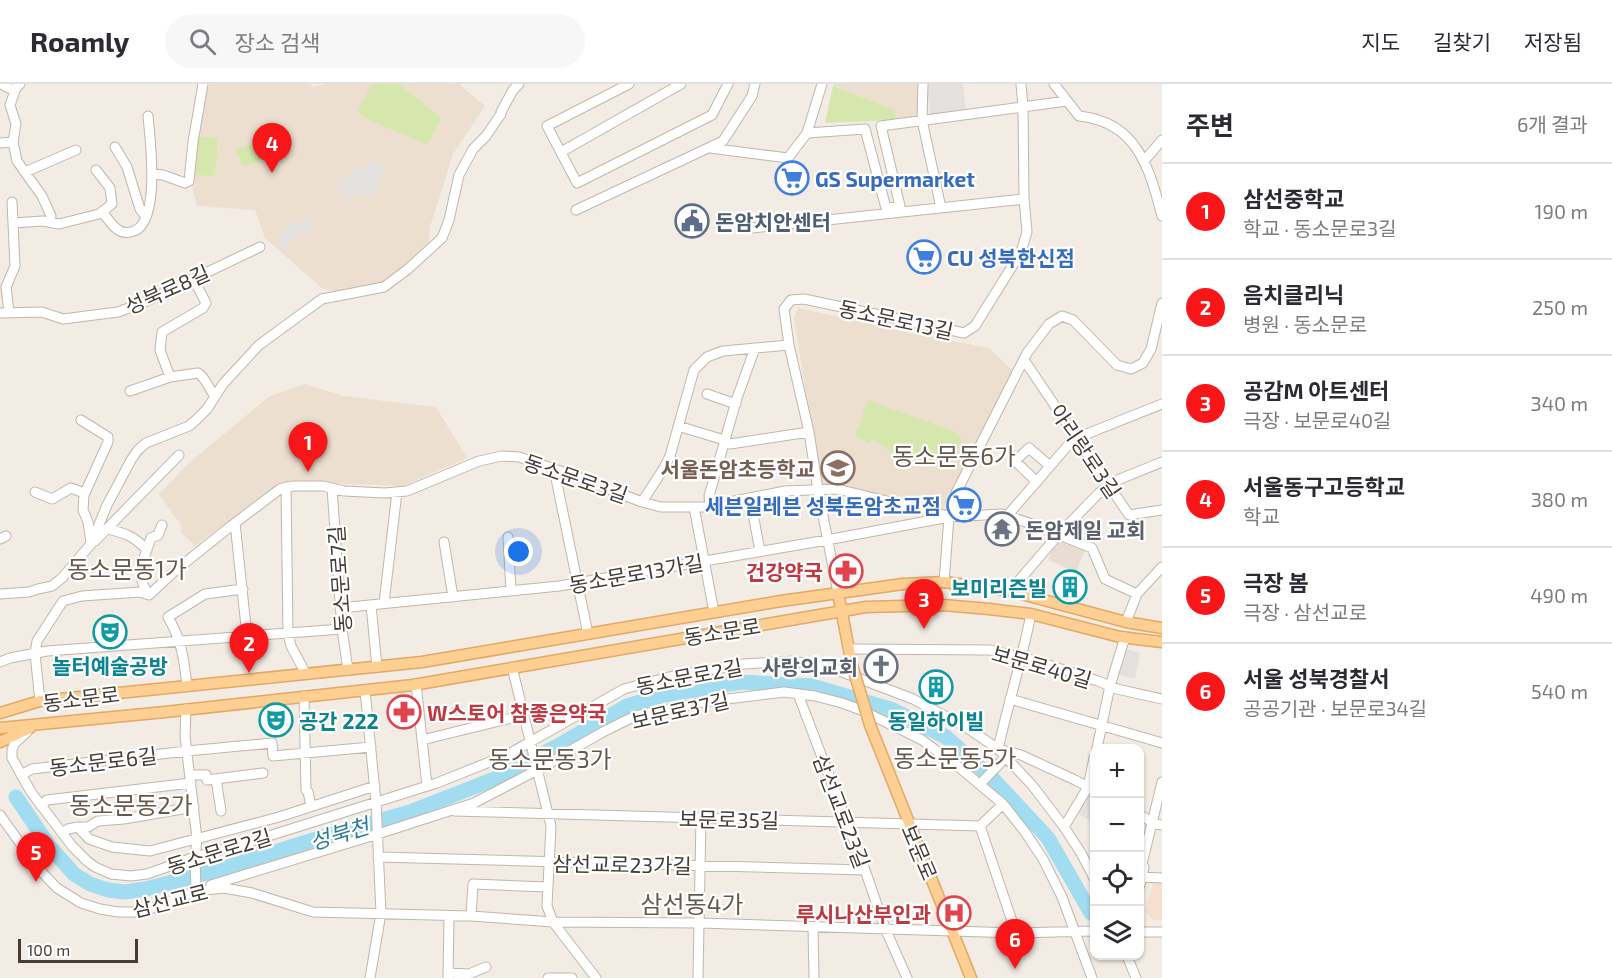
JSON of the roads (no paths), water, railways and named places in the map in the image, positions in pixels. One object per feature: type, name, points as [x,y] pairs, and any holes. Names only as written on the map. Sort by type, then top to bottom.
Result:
[{"type":"main road","name":"동소문로","points":[[0,713],[40,702],[422,662],[714,612],[903,584],[944,582],[1010,591],[1126,622],[1162,628]]},
{"type":"main road","points":[[838,593],[849,649]]},
{"type":"main road","name":"동소문로","points":[[0,728],[416,684],[866,608],[943,605],[1031,614],[1125,637],[1162,642]]},
{"type":"main road","name":"보문로","points":[[849,649],[870,725],[971,978]]},
{"type":"main road","points":[[0,742],[37,725]]},
{"type":"street","points":[[1,84],[18,87],[10,105],[16,124],[13,142],[17,161],[42,196],[51,216],[50,222]]},
{"type":"street","points":[[152,174],[163,175],[185,183],[189,181],[203,84]]},
{"type":"street","points":[[91,544],[107,505],[131,459],[146,443],[189,426],[207,409],[223,384],[259,345],[322,299],[384,287],[442,238],[449,220],[459,175],[473,149],[486,136],[513,90],[519,84]]},
{"type":"street","points":[[629,84],[547,126],[577,183],[712,115],[728,84]]},
{"type":"street","points":[[561,152],[681,84]]},
{"type":"street","points":[[576,210],[723,141],[752,96],[755,84]]},
{"type":"street","points":[[710,148],[788,158],[807,133],[822,84]]},
{"type":"street","points":[[923,84],[922,120],[941,208]]},
{"type":"street","points":[[752,228],[1024,199],[1021,84]]},
{"type":"street","points":[[1054,84],[1078,116],[1092,117],[1109,123],[1132,141],[1152,177],[1162,216]]},
{"type":"street","points":[[807,133],[865,129],[886,208],[900,206],[881,126],[1067,101]]},
{"type":"street","points":[[102,212],[118,230],[127,233],[134,232],[144,225],[151,204],[152,174],[148,116]]},
{"type":"street","points":[[1144,160],[1162,140]]},
{"type":"street","points":[[0,143],[13,142]]},
{"type":"street","points":[[115,147],[127,167],[140,209],[146,217]]},
{"type":"street","points":[[25,172],[76,150]]},
{"type":"street","points":[[13,224],[44,221],[59,224],[99,214],[112,204],[110,188],[96,170]]},
{"type":"street","name":"동소문로13길","points":[[838,593],[809,432],[789,345],[784,309],[791,300],[804,299],[964,333],[975,326],[1021,252],[1027,232],[1024,199]]},
{"type":"street","points":[[4,312],[6,287],[15,266],[12,202]]},
{"type":"street","name":"성북로8길","points":[[4,312],[42,312],[63,319],[118,312],[147,301],[260,247]]},
{"type":"street","points":[[170,377],[160,350],[162,332],[202,308],[206,303],[193,278]]},
{"type":"street","points":[[944,582],[949,517],[956,493],[1027,352],[1049,324],[1062,316],[1073,320],[1117,365],[1131,369],[1143,363],[1151,349],[1162,303]]},
{"type":"street","points":[[642,502],[670,456],[694,370],[707,357],[723,351],[789,345]]},
{"type":"street","points":[[710,506],[709,496],[755,348]]},
{"type":"street","name":"아리랑로3길","points":[[1024,360],[1129,515],[1162,510]]},
{"type":"street","points":[[130,391],[170,377],[198,373],[203,376],[215,396]]},
{"type":"street","points":[[706,394],[736,404]]},
{"type":"street","points":[[1007,516],[1070,444],[1078,438],[1162,404]]},
{"type":"street","points":[[81,420],[108,437],[108,442],[84,493],[83,510],[88,522],[91,544]]},
{"type":"street","points":[[678,426],[730,444],[809,432]]},
{"type":"street","points":[[1037,482],[1015,461],[1029,448],[1050,466]]},
{"type":"street","points":[[0,594],[29,592],[52,586],[178,455]]},
{"type":"street","name":"동소문로3길","points":[[286,487],[323,486],[344,491],[406,491],[479,461],[502,456],[519,457],[661,507],[710,506],[785,491],[837,489],[949,517]]},
{"type":"street","points":[[1010,591],[1059,534],[1099,493],[1114,481],[1162,462]]},
{"type":"street","points":[[554,469],[588,634]]},
{"type":"street","points":[[149,594],[235,523],[280,489],[286,487],[288,633],[291,646],[306,674]]},
{"type":"street","points":[[35,492],[52,499],[71,488],[84,493]]},
{"type":"street","name":"동소문로7길","points":[[332,488],[340,608],[348,670]]},
{"type":"street","points":[[384,603],[396,492]]},
{"type":"street","points":[[750,498],[760,551]]},
{"type":"street","points":[[694,507],[714,612]]},
{"type":"street","points":[[949,517],[1002,514],[1059,534],[1092,548],[1105,579],[1137,594]]},
{"type":"street","name":"동소문로13가길","points":[[340,608],[559,586],[949,517]]},
{"type":"street","points":[[235,523],[247,636]]},
{"type":"street","points":[[149,594],[144,587],[140,570],[151,538],[158,535],[162,525]]},
{"type":"street","points":[[107,529],[131,536],[147,550]]},
{"type":"street","points":[[508,537],[510,591]]},
{"type":"street","points":[[444,542],[453,597]]},
{"type":"street","points":[[1126,622],[1137,594],[1162,567]]},
{"type":"street","points":[[187,686],[180,641],[168,617],[205,594],[243,589]]},
{"type":"street","points":[[40,702],[35,654],[37,641],[63,600],[82,596],[141,592],[149,594]]},
{"type":"street","points":[[371,605],[377,667]]},
{"type":"street","points":[[1031,614],[998,749],[1021,755],[1090,789]]},
{"type":"street","points":[[0,662],[47,651],[342,629]]},
{"type":"street","points":[[1098,744],[1110,686],[1125,637]]},
{"type":"street","name":"보문로40길","points":[[849,649],[990,650],[1098,681],[1117,690],[1162,699]]},
{"type":"street","name":"동소문로2길","points":[[37,725],[14,744],[12,758],[41,806],[87,861],[105,872],[118,876],[147,874],[376,803],[507,755],[624,689],[711,669],[793,661],[837,670],[913,699],[966,728],[998,749],[1065,827],[1090,869]]},
{"type":"street","points":[[512,668],[551,826],[547,906],[553,922],[596,978]]},
{"type":"street","points":[[416,684],[427,786]]},
{"type":"street","points":[[365,690],[375,786],[381,913],[370,978]]},
{"type":"street","name":"보문로37길","points":[[196,888],[474,803],[635,716],[703,702],[784,692],[815,696],[861,710],[922,740],[1003,804],[1044,859],[1062,897],[1092,978]]},
{"type":"street","name":"삼선교로23길","points":[[798,694],[885,928],[907,978]]},
{"type":"street","points":[[304,696],[306,790],[311,806]]},
{"type":"street","points":[[1010,699],[1162,743]]},
{"type":"street","name":"동소문로6길","points":[[186,710],[185,736],[197,839],[196,888]]},
{"type":"street","points":[[422,740],[524,716]]},
{"type":"street","name":"동소문로6길","points":[[21,775],[32,769],[272,743],[273,756],[304,753]]},
{"type":"street","points":[[304,753],[371,747]]},
{"type":"street","points":[[980,784],[1005,758]]},
{"type":"street","name":"동소문로6길","points":[[41,806],[47,800],[206,775],[207,780],[263,773]]},
{"type":"street","points":[[216,779],[221,811]]},
{"type":"street","points":[[1157,824],[1162,782]]},
{"type":"street","points":[[78,826],[89,839],[112,847],[150,851],[375,786]]},
{"type":"street","points":[[1065,827],[1090,790]]},
{"type":"street","points":[[1144,865],[1157,824],[1162,798]]},
{"type":"street","points":[[1003,804],[980,826],[1016,933]]},
{"type":"street","points":[[62,833],[78,826],[88,827],[98,820],[124,819],[194,807]]},
{"type":"street","name":"보문로35길","points":[[446,811],[980,826]]},
{"type":"street","name":"삼선교로","points":[[0,815],[47,879],[81,903],[118,912],[150,909],[196,888],[224,888],[252,893],[313,912],[449,915],[553,922],[699,923],[1016,933],[1090,931]]},
{"type":"street","points":[[698,978],[701,818]]},
{"type":"street","name":"삼선교로23가길","points":[[378,857],[865,870]]},
{"type":"street","points":[[1144,878],[1162,878]]},
{"type":"street","points":[[471,916],[472,884],[548,887]]},
{"type":"street","points":[[449,915],[448,975],[470,974],[483,969],[472,978]]},
{"type":"street","points":[[813,927],[814,978]]},
{"type":"street","points":[[1144,932],[1162,932]]},
{"type":"street","points":[[1129,960],[1136,978]]},
{"type":"street","points":[[548,978],[572,978]]},
{"type":"waterway","name":"성북천","points":[[16,797],[49,846],[74,874],[90,884],[108,890],[125,892],[146,889],[218,870],[410,812],[497,778],[627,706],[664,695],[741,682],[812,686],[893,710],[946,737],[993,779],[1048,838],[1090,911]]},
{"type":"place","name":"서울동구고등학교","points":[[272,173]]},
{"type":"place","name":"GS Supermarket","points":[[792,178]]},
{"type":"place","name":"돈암치안센터","points":[[692,221]]},
{"type":"place","name":"CU 성북한신점","points":[[924,257]]},
{"type":"place","name":"서울돈암초등학교","points":[[838,468]]},
{"type":"place","name":"삼선중학교","points":[[308,472]]},
{"type":"place","name":"세븐일레븐 성북돈암초교점","points":[[964,505]]},
{"type":"place","name":"돈암제일 교회","points":[[1002,529]]},
{"type":"place","name":"건강약국","points":[[846,571]]},
{"type":"place","name":"보미리즌빌","points":[[1070,587]]},
{"type":"place","name":"공감M 아트센터","points":[[924,629]]},
{"type":"place","name":"놀터예술공방","points":[[110,632]]},
{"type":"place","name":"사랑의교회","points":[[881,666]]},
{"type":"place","name":"음치클리닉","points":[[249,673]]},
{"type":"place","name":"동일하이빌","points":[[936,687]]},
{"type":"place","name":"W스토어 참좋은약국","points":[[404,712]]},
{"type":"place","name":"공간 222","points":[[276,720]]},
{"type":"place","name":"극장 봄","points":[[36,882]]},
{"type":"place","name":"루시나산부인과","points":[[954,913]]},
{"type":"place","name":"서울 성북경찰서","points":[[1015,969]]},
{"type":"district","name":"동소문동6가","points":[[954,455]]},
{"type":"district","name":"동소문동1가","points":[[127,568]]},
{"type":"district","name":"동소문동5가","points":[[955,757]]},
{"type":"district","name":"동소문동3가","points":[[550,758]]},
{"type":"district","name":"동소문동2가","points":[[131,804]]},
{"type":"district","name":"삼선동4가","points":[[692,903]]}]
